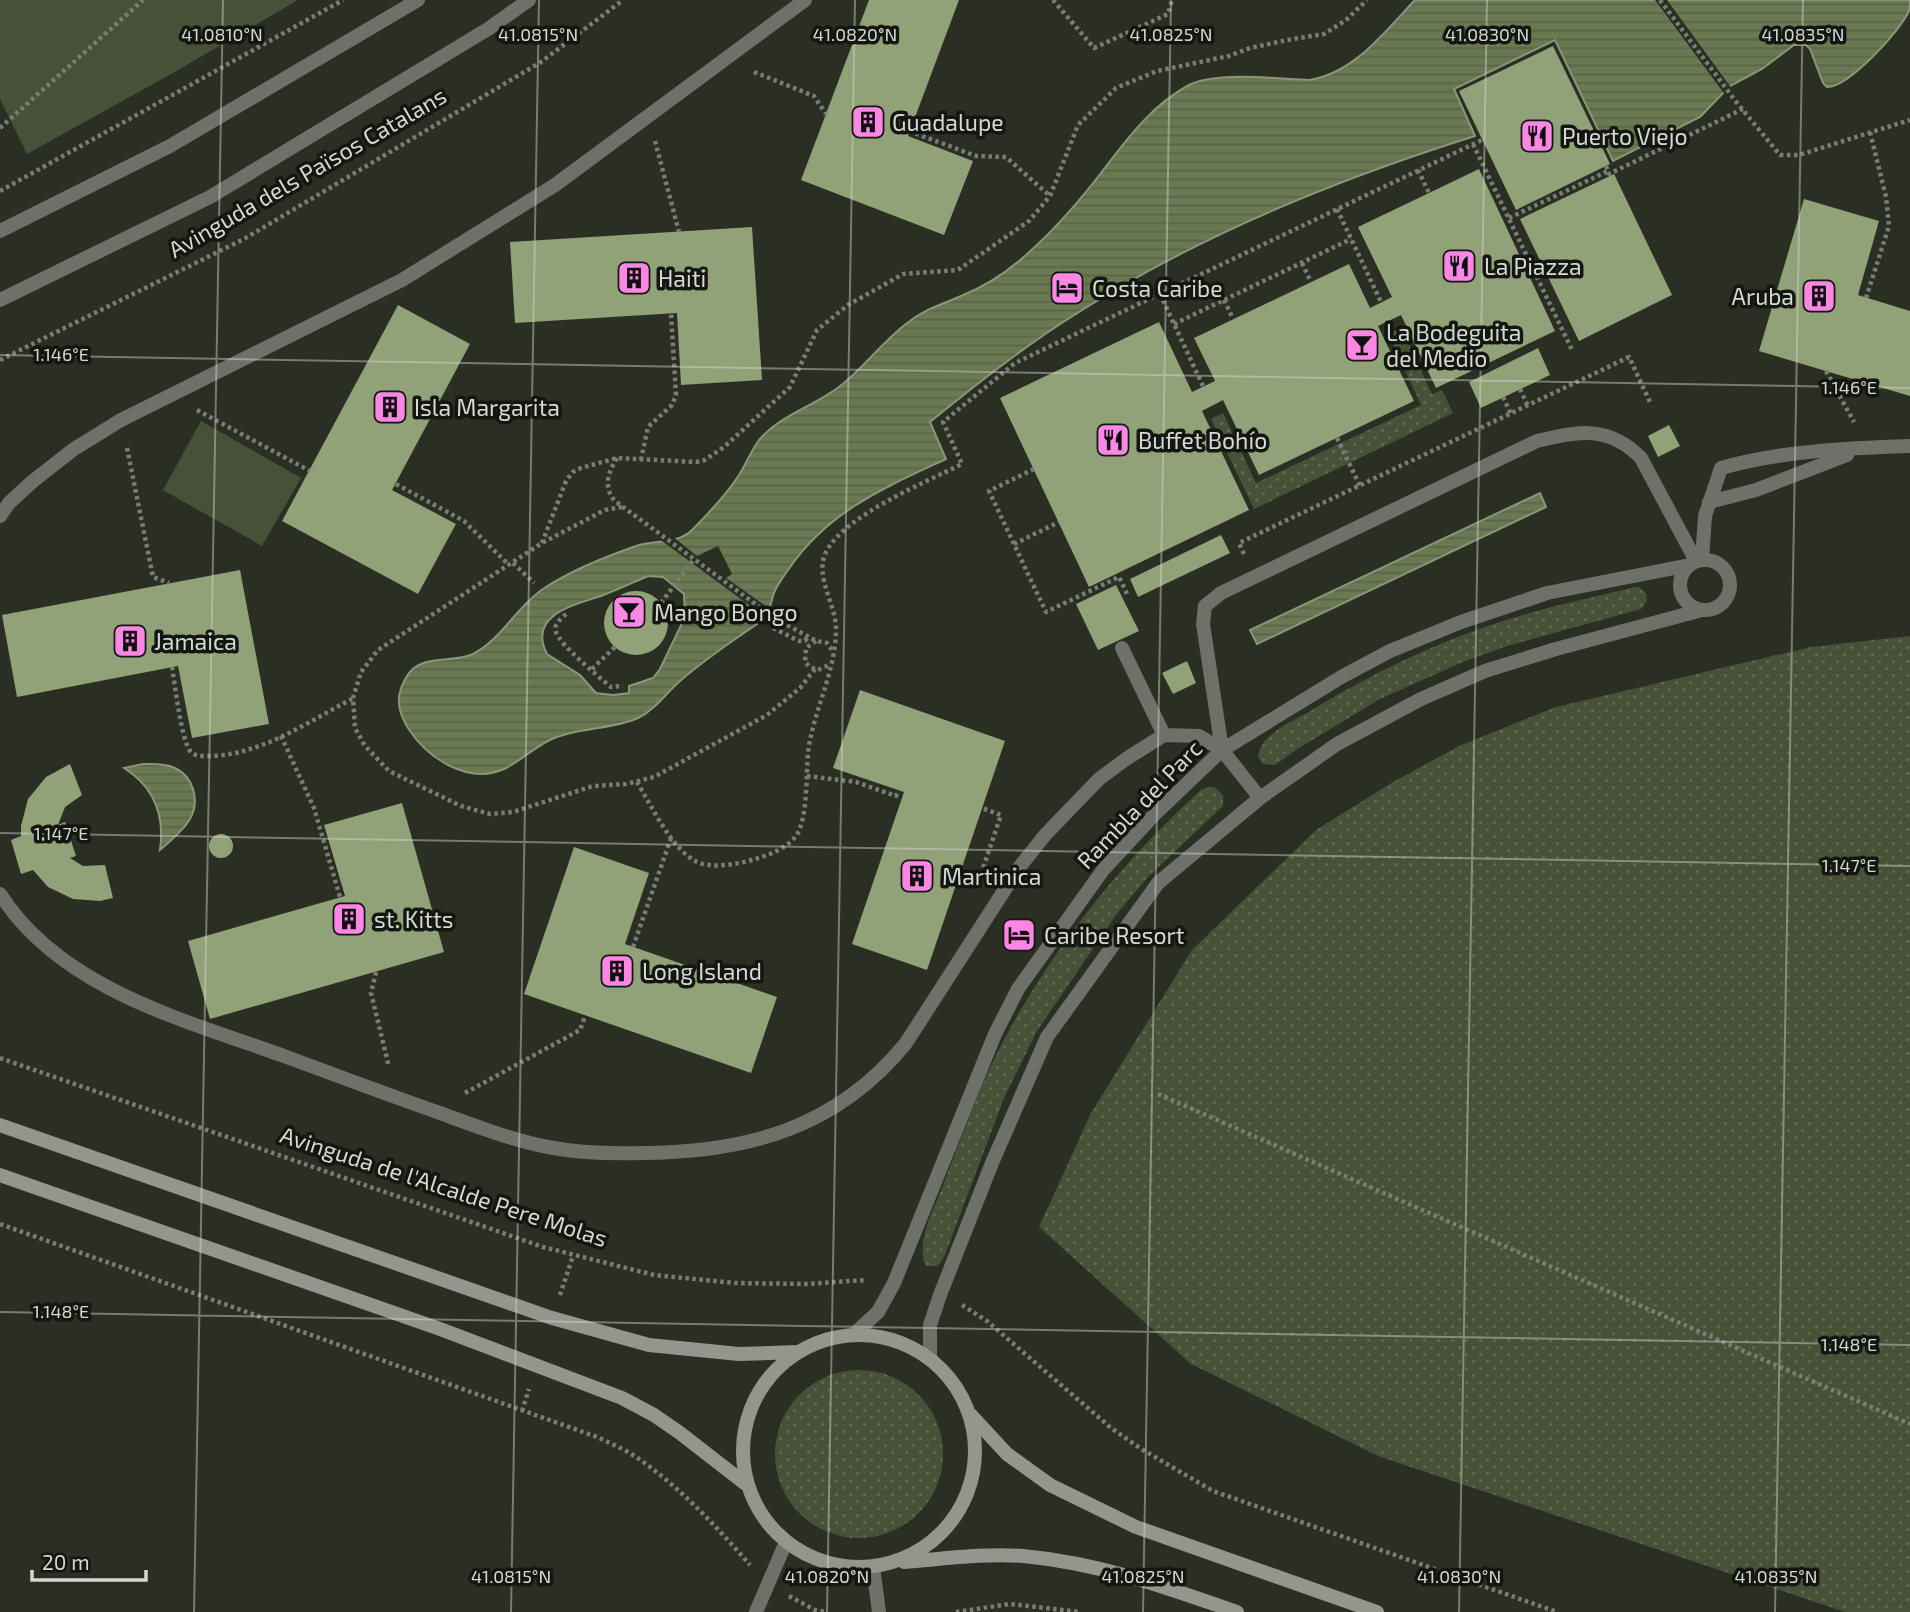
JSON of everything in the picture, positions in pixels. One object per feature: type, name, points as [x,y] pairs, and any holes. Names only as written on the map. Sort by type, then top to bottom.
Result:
[{"type":"street","points":[[0,231],[170,146],[418,0]]},
{"type":"street","name":"Avinguda dels Països Catalans","points":[[0,300],[210,197],[488,29],[529,0]]},
{"type":"street","points":[[0,516],[9,503],[33,481],[74,449],[121,420],[402,280],[555,185],[805,0]]},
{"type":"street","points":[[1222,750],[1202,624],[1205,606],[1221,593],[1255,576],[1537,441],[1569,433],[1587,433],[1610,436],[1629,446],[1641,458],[1696,562]]},
{"type":"street","points":[[1702,610],[1688,604],[1681,592],[1681,577],[1696,562],[1705,516],[1721,468],[1749,460],[1868,447],[1910,446]]},
{"type":"street","points":[[1709,502],[1756,490],[1868,447]]},
{"type":"street","points":[[930,1359],[930,1325],[940,1296],[992,1163],[1047,1037],[1157,883],[1259,798],[1337,744],[1421,699],[1485,671],[1721,605],[1730,593],[1730,578],[1721,565],[1713,561],[1696,562]]},
{"type":"street","name":"Rambla del Parc","points":[[853,1335],[878,1312],[894,1283],[995,1034],[1018,989],[1103,870],[1222,750],[1354,670],[1391,651],[1461,622],[1547,593],[1696,562]]},
{"type":"street","points":[[1122,648],[1164,735]]},
{"type":"street","points":[[0,894],[25,926],[56,954],[94,981],[178,1018],[479,1128],[548,1147],[620,1153],[668,1153],[754,1142],[827,1112],[854,1095],[884,1070],[906,1043],[1018,869],[1045,835],[1099,779],[1164,735],[1199,736],[1222,750],[1259,798]]},
{"type":"street","points":[[0,1125],[552,1318],[660,1346],[739,1354],[797,1352]]},
{"type":"street","points":[[0,1175],[426,1325],[622,1398],[680,1433],[747,1485]]},
{"type":"street","points":[[1237,1612],[1139,1577],[1022,1556],[981,1556],[850,1568],[827,1564],[805,1555],[769,1526],[747,1485],[742,1442],[754,1400],[780,1365],[797,1352],[824,1340],[873,1335],[893,1340],[930,1359],[953,1383],[969,1413],[1007,1454],[1050,1485],[1123,1521],[1377,1612]]},
{"type":"street","points":[[896,1562],[923,1549],[946,1529],[963,1503],[973,1474],[975,1443],[969,1413]]},
{"type":"street","points":[[756,1612],[786,1542]]},
{"type":"street","points":[[873,1567],[879,1612]]},
{"type":"path","points":[[0,128],[143,0]]},
{"type":"path","points":[[0,191],[343,0]]},
{"type":"path","name":"Avinguda dels Països Catalans","points":[[0,360],[244,239],[541,62],[623,0]]},
{"type":"path","points":[[1053,0],[1094,48],[1168,14],[1172,0]]},
{"type":"path","points":[[542,543],[566,481],[573,472],[617,458],[682,463],[705,460],[724,447],[790,387],[817,330],[848,305],[903,274],[958,270],[965,267],[1029,221],[1050,196],[1078,125],[1116,88],[1157,71],[1287,40],[1324,34],[1346,20],[1367,0]]},
{"type":"path","points":[[1660,0],[1737,103],[1780,155],[1799,155],[1910,120]]},
{"type":"path","points":[[724,60],[814,96],[826,114]]},
{"type":"path","points":[[1509,218],[1607,168],[1609,174],[1743,110]]},
{"type":"path","points":[[649,116],[679,232]]},
{"type":"path","points":[[909,131],[976,156],[1006,157],[1050,196]]},
{"type":"path","points":[[1866,298],[1889,226],[1886,197],[1870,132]]},
{"type":"path","points":[[637,782],[671,838],[697,862],[745,862],[774,853],[795,838],[800,828],[810,743],[833,659],[833,606],[821,571],[825,553],[831,543],[864,515],[962,464],[943,422],[1015,363],[1482,140]]},
{"type":"path","points":[[1473,144],[1572,350]]},
{"type":"path","points":[[1418,170],[1429,192]]},
{"type":"path","points":[[1338,209],[1381,302]]},
{"type":"path","points":[[1174,324],[1352,239]]},
{"type":"path","points":[[1302,262],[1311,282]]},
{"type":"path","points":[[1160,295],[1203,386]]},
{"type":"path","points":[[1224,300],[1233,319]]},
{"type":"path","points":[[641,460],[648,427],[672,405],[676,395],[671,313]]},
{"type":"path","points":[[1255,576],[1239,543],[1629,357],[1650,402]]},
{"type":"path","points":[[1826,371],[1868,447]]},
{"type":"path","points":[[1520,389],[1528,406]]},
{"type":"path","points":[[169,395],[310,471]]},
{"type":"path","points":[[1503,397],[1511,414]]},
{"type":"path","points":[[121,420],[153,577],[169,583]]},
{"type":"path","points":[[1337,438],[1360,486]]},
{"type":"path","points":[[617,458],[610,468],[607,481],[609,494],[624,509],[773,617],[816,641],[824,642],[835,637]]},
{"type":"path","points":[[1034,469],[989,491],[1046,612],[1119,577],[1128,596]]},
{"type":"path","points":[[396,484],[464,521],[534,583]]},
{"type":"path","points":[[624,509],[605,510],[542,543],[378,650],[361,672],[353,698],[355,728],[376,760],[389,771],[422,788],[478,812],[502,815],[593,786],[637,782],[674,767],[767,715],[800,688],[815,669]]},
{"type":"path","points":[[1014,544],[1059,522]]},
{"type":"path","points":[[663,601],[694,559]]},
{"type":"path","points":[[566,614],[558,621],[555,632],[611,687],[624,686]]},
{"type":"path","points":[[773,628],[799,641],[805,641],[807,636]]},
{"type":"path","points":[[816,641],[806,648],[804,656],[807,664],[815,669],[827,667],[833,659],[832,650],[824,642]]},
{"type":"path","points":[[592,669],[615,647]]},
{"type":"path","points":[[172,667],[186,741],[195,755],[221,756],[248,751],[353,698]]},
{"type":"path","points":[[281,736],[314,808],[340,897]]},
{"type":"path","points":[[807,776],[856,782],[896,796],[898,790]]},
{"type":"path","points":[[982,808],[1001,815]]},
{"type":"path","points":[[633,947],[671,838]]},
{"type":"path","points":[[376,972],[371,993],[397,1098]]},
{"type":"path","points":[[433,1111],[580,1030],[585,1016]]},
{"type":"path","name":"Avinguda de l'Alcalde Pere Molas","points":[[0,1058],[543,1247],[599,1263],[654,1275],[735,1283],[807,1284],[858,1280],[894,1283]]},
{"type":"path","points":[[1158,1094],[1910,1424]]},
{"type":"path","points":[[0,1224],[597,1437],[635,1456],[676,1490],[711,1522],[767,1585],[815,1610],[826,1612]]},
{"type":"path","points":[[940,1296],[987,1321],[1111,1428],[1213,1491],[1557,1612]]},
{"type":"path","points":[[956,1612],[1010,1604],[1080,1612]]},
{"type":"shaded area","points":[[0,0],[298,0],[27,154],[0,99]]},
{"type":"shaded area","points":[[1415,0],[1910,0],[1909,11],[1904,20],[1885,44],[1860,68],[1836,85],[1827,87],[1823,83],[1806,45],[1794,45],[1762,69],[1730,86],[1700,117],[1613,161],[1555,40],[1454,89],[1475,136],[1322,190],[1222,233],[1125,284],[1059,325],[1003,365],[930,422],[946,459],[879,491],[821,532],[804,549],[780,581],[764,619],[690,673],[644,715],[628,722],[562,735],[539,746],[510,766],[490,773],[476,774],[450,766],[416,739],[402,715],[399,702],[403,683],[413,669],[428,662],[473,654],[493,640],[533,596],[577,570],[639,545],[680,538],[692,530],[729,490],[756,444],[767,431],[839,387],[916,317],[988,283],[1020,260],[1071,210],[1148,116],[1174,94],[1189,85],[1215,78],[1309,80],[1326,76],[1355,60],[1368,49]],"holes":[[[648,576],[663,577],[684,594],[685,617],[653,678],[629,686],[629,693],[596,693],[580,675],[547,654],[542,641],[543,630],[556,614]]]},
{"type":"shaded area","points":[[1401,328],[1432,394],[1442,390],[1453,413],[1254,509],[1211,419],[1223,413],[1256,483],[1421,405],[1388,334]]},
{"type":"shaded area","points":[[201,421],[301,478],[262,546],[163,490]]},
{"type":"shaded area","points":[[1540,493],[1546,507],[1257,644],[1250,630]]},
{"type":"shaded area","points":[[1635,587],[1646,593],[1647,601],[1641,609],[1507,646],[1463,662],[1380,699],[1275,765],[1263,764],[1258,757],[1264,742],[1277,730],[1408,658],[1516,617]]},
{"type":"shaded area","points":[[1910,636],[1910,1612],[1845,1612],[1378,1456],[1191,1364],[1039,1227],[1091,1113],[1192,950],[1316,830],[1393,782],[1459,746],[1556,707],[1811,647]]},
{"type":"shaded area","points":[[143,764],[163,765],[182,772],[191,783],[195,797],[190,819],[160,850],[161,825],[155,803],[143,784],[124,768]]},
{"type":"shaded area","points":[[1214,787],[1223,795],[1223,806],[1147,878],[1116,915],[1037,1031],[1004,1098],[945,1255],[938,1266],[926,1266],[923,1246],[928,1223],[981,1087],[1015,1020],[1060,948],[1112,881],[1170,819],[1201,790]]},
{"type":"shaded area","points":[[859,1370],[891,1377],[918,1395],[936,1422],[943,1454],[936,1486],[918,1513],[891,1531],[859,1538],[827,1531],[800,1513],[782,1486],[775,1454],[782,1422],[800,1395],[827,1377]]},
{"type":"pier","points":[[1655,0],[1667,0],[1732,89],[1726,96]]},
{"type":"pier","points":[[672,536],[697,556],[718,546],[732,574],[726,578],[773,611],[768,619],[658,538]]},
{"type":"building","name":"Guadalupe","points":[[869,0],[959,0],[908,136],[973,161],[944,235],[801,180]]},
{"type":"building","points":[[1553,46],[1610,164],[1516,210],[1459,91]]},
{"type":"building","points":[[1479,169],[1555,331],[1436,388],[1401,315],[1378,326],[1414,401],[1259,475],[1223,400],[1202,411],[1249,510],[1089,587],[1000,398],[1159,322],[1192,392],[1215,381],[1194,338],[1349,264],[1370,308],[1392,297],[1358,227]]},
{"type":"building","points":[[1614,174],[1672,295],[1579,341],[1520,219]]},
{"type":"building","name":"Aruba","points":[[1804,199],[1879,221],[1858,295],[1910,311],[1910,396],[1759,351]]},
{"type":"building","name":"Haiti","points":[[752,227],[762,380],[681,385],[677,313],[515,323],[510,242]]},
{"type":"building","name":"Isla Margarita","points":[[398,305],[470,344],[392,490],[456,524],[418,594],[282,521]]},
{"type":"building","points":[[1538,348],[1550,375],[1481,408],[1469,382]]},
{"type":"building","points":[[1669,425],[1680,446],[1658,457],[1648,436]]},
{"type":"building","points":[[1221,535],[1230,553],[1138,597],[1130,579]]},
{"type":"building","name":"Jamaica","points":[[240,570],[269,724],[192,738],[178,666],[17,697],[2,615]]},
{"type":"building","points":[[1116,585],[1139,631],[1098,650],[1076,604]]},
{"type":"building","points":[[630,591],[642,591],[659,600],[666,611],[666,635],[659,646],[642,655],[630,655],[618,650],[609,641],[604,629],[604,617],[609,605],[618,596]]},
{"type":"building","points":[[1187,661],[1196,683],[1173,694],[1162,673]]},
{"type":"building","name":"Martinica","points":[[860,690],[1005,741],[927,970],[852,944],[904,792],[833,768]]},
{"type":"building","points":[[70,764],[82,795],[65,807],[58,825],[65,822],[76,856],[70,858],[83,866],[105,865],[113,898],[100,901],[73,899],[48,887],[33,870],[21,874],[11,840],[21,836],[28,799],[46,777]]},
{"type":"building","name":"st. Kitts","points":[[402,803],[444,952],[210,1019],[188,941],[345,896],[324,825]]},
{"type":"building","points":[[221,834],[230,837],[233,846],[230,855],[221,858],[212,855],[209,846],[212,837]]},
{"type":"building","name":"Long Island","points":[[574,847],[649,873],[625,944],[777,997],[751,1073],[524,994]]},
{"type":"place","name":"Guadalupe","points":[[868,122]]},
{"type":"place","name":"Puerto Viejo","points":[[1537,136]]},
{"type":"place","name":"La Piazza","points":[[1459,266]]},
{"type":"place","name":"Haiti","points":[[634,278]]},
{"type":"place","name":"Costa Caribe","points":[[1067,288]]},
{"type":"place","name":"Aruba","points":[[1819,296]]},
{"type":"place","name":"La Bodeguita del Medio","points":[[1362,345]]},
{"type":"place","name":"Isla Margarita","points":[[390,407]]},
{"type":"place","name":"Buffet Bohío","points":[[1113,440]]},
{"type":"place","name":"Mango Bongo","points":[[629,612]]},
{"type":"place","name":"Jamaica","points":[[130,641]]},
{"type":"place","name":"Martinica","points":[[917,876]]},
{"type":"place","name":"st. Kitts","points":[[349,919]]},
{"type":"place","name":"Caribe Resort","points":[[1019,935]]},
{"type":"place","name":"Long Island","points":[[617,971]]}]
